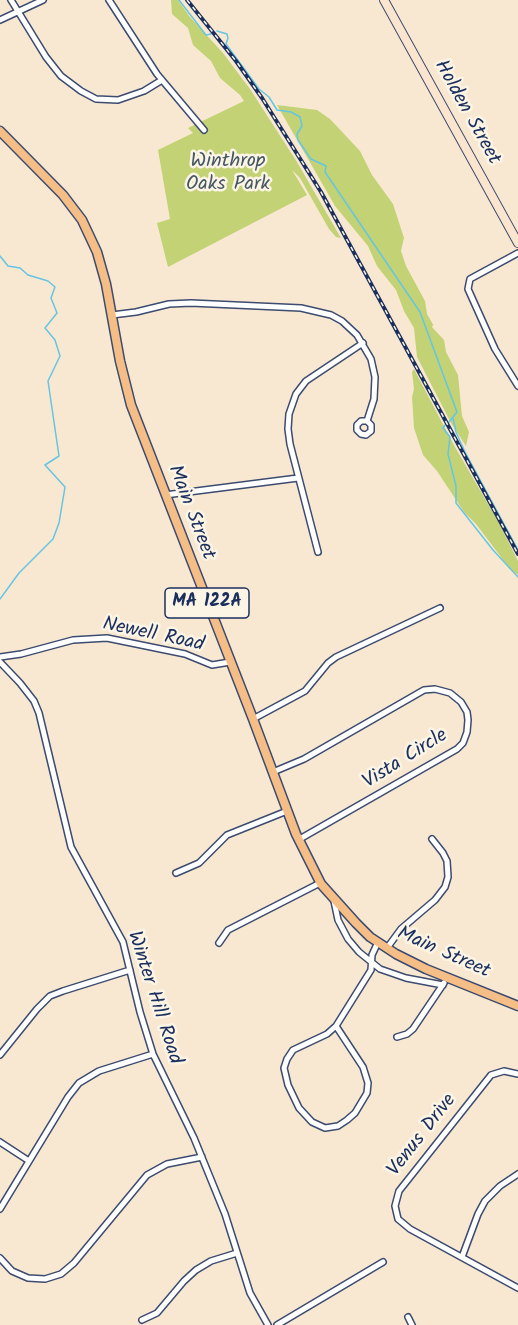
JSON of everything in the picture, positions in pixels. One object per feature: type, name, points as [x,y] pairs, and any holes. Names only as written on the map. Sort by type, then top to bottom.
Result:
[{"type":"main road","name":"Holden Street","points":[[384,0],[518,243]]},
{"type":"main road","name":"Main Street","points":[[0,131],[56,187],[82,220],[97,252],[104,274],[120,361],[131,405],[254,719],[298,840],[320,883],[349,917],[387,948],[446,981],[505,999],[518,1006]]},
{"type":"street","points":[[11,0],[36,44],[61,76],[89,96],[103,100],[118,100],[144,91],[162,80]]},
{"type":"street","points":[[0,20],[43,0]]},
{"type":"street","points":[[109,0],[162,80],[204,130]]},
{"type":"street","points":[[518,253],[470,279],[468,289],[485,330],[518,386]]},
{"type":"street","points":[[112,315],[180,303],[290,308],[319,311],[336,318],[353,330],[371,359],[375,377],[374,399],[367,421]]},
{"type":"street","points":[[318,552],[298,478],[288,429],[293,400],[306,381],[363,343]]},
{"type":"street","points":[[165,495],[298,478]]},
{"type":"street","points":[[254,719],[305,692],[328,663],[336,657],[440,608]]},
{"type":"street","name":"Newell Road","points":[[0,657],[21,654],[73,640],[107,638],[184,654],[214,665],[230,662]]},
{"type":"street","name":"Winter Hill Road","points":[[0,662],[20,682],[37,708],[44,729],[71,847],[121,938],[153,1054],[202,1157],[225,1214],[250,1293],[268,1325]]},
{"type":"street","name":"Vista Circle","points":[[273,772],[304,759],[424,690],[438,689],[450,693],[461,702],[466,712],[467,732],[457,749],[298,840]]},
{"type":"street","points":[[176,873],[200,863],[227,835],[287,811]]},
{"type":"street","points":[[387,948],[401,929],[435,900],[445,887],[448,877],[447,861],[432,839]]},
{"type":"street","points":[[219,943],[224,934],[232,928],[320,883]]},
{"type":"street","points":[[334,901],[335,912],[344,932],[356,948],[372,963],[394,975],[446,981],[413,1029],[397,1038]]},
{"type":"street","points":[[336,1026],[363,1067],[368,1088],[365,1097],[350,1118],[338,1126],[325,1128],[312,1122],[299,1108],[288,1085],[284,1068],[293,1050],[327,1034],[336,1026],[368,977],[372,956],[378,942]]},
{"type":"street","points":[[0,1055],[50,996],[130,970]]},
{"type":"street","points":[[0,1209],[68,1097],[83,1080],[99,1071],[153,1054]]},
{"type":"street","name":"Venus Drive","points":[[518,1074],[504,1071],[490,1075],[406,1181],[396,1199],[396,1212],[404,1225],[518,1288]]},
{"type":"street","points":[[0,1142],[29,1161]]},
{"type":"street","points":[[0,1258],[12,1271],[28,1278],[45,1279],[61,1274],[74,1263],[147,1175],[167,1164],[202,1157]]},
{"type":"street","points":[[462,1257],[485,1201],[500,1186],[518,1174]]},
{"type":"street","points":[[142,1320],[157,1313],[183,1281],[196,1270],[211,1261],[237,1253]]},
{"type":"street","points":[[277,1325],[383,1262]]},
{"type":"street","points":[[408,1317],[412,1325]]},
{"type":"green space","name":"Winthrop Oaks Park","points":[[171,0],[178,0],[250,89],[297,162],[341,238],[336,237],[329,229],[300,178],[292,170],[307,195],[168,267],[157,223],[170,219],[158,150],[193,133],[188,128],[244,101],[220,78],[211,61],[193,45],[188,28],[172,14]]},
{"type":"green space","points":[[277,105],[317,110],[330,119],[360,151],[372,175],[393,204],[404,238],[401,251],[406,266],[425,301],[427,314],[435,328],[433,325],[432,327],[444,340],[446,352],[458,375],[462,416],[469,432],[466,446],[451,423],[417,357],[414,328],[396,290],[377,266],[368,246],[335,206]]},
{"type":"green space","points":[[414,369],[499,523],[518,561],[518,575],[510,569],[476,524],[464,512],[437,471],[423,455],[414,428],[412,372]]},
{"type":"waterway","points":[[179,0],[206,35],[211,34]]},
{"type":"waterway","points":[[217,31],[227,34],[226,44],[277,110],[291,112],[300,117],[302,126],[297,134],[298,140],[311,159],[326,166],[325,172],[420,312],[457,412],[449,422]]},
{"type":"waterway","points":[[0,256],[8,266],[20,268],[28,275],[48,281],[55,287],[51,298],[57,313],[45,328],[55,340],[60,356],[48,381],[59,456],[45,465],[65,487],[59,523],[53,539],[19,573],[0,599]]},
{"type":"waterway","points":[[453,418],[456,432],[465,452],[518,550]]},
{"type":"waterway","points":[[445,425],[443,428],[450,437],[448,454],[456,486],[456,503],[493,550],[518,577]]},
{"type":"railway","points":[[187,0],[236,61],[262,98],[321,192],[518,554]]}]
